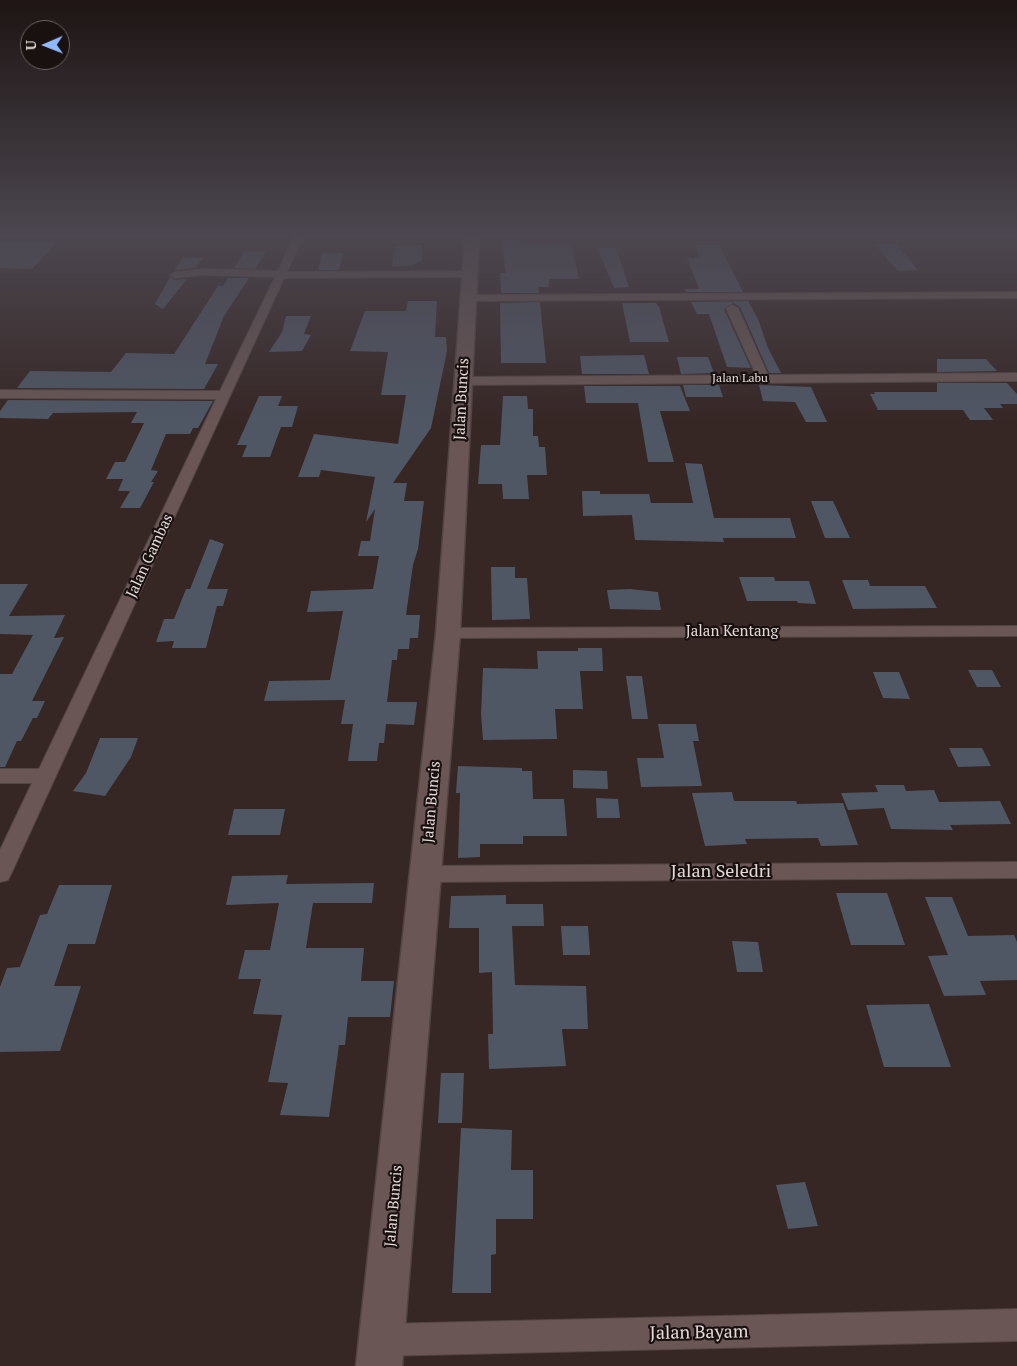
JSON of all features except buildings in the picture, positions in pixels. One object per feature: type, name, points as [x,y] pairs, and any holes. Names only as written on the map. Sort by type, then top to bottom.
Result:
[{"type":"street","name":"Jalan Gambas","points":[[0,874],[269,302]]},
{"type":"street","name":"Jalan Buncis","points":[[380,1353],[448,632],[467,302]]},
{"type":"street","points":[[732,308],[764,379]]},
{"type":"street","name":"Jalan Labu","points":[[463,380],[1017,378]]},
{"type":"street","points":[[0,394],[225,395]]},
{"type":"street","name":"Jalan Kentang","points":[[448,632],[1017,631]]},
{"type":"street","points":[[0,776],[46,776]]},
{"type":"street","name":"Jalan Seledri","points":[[425,874],[1017,870]]},
{"type":"street","name":"Jalan Bayam","points":[[380,1353],[1017,1325]]}]
